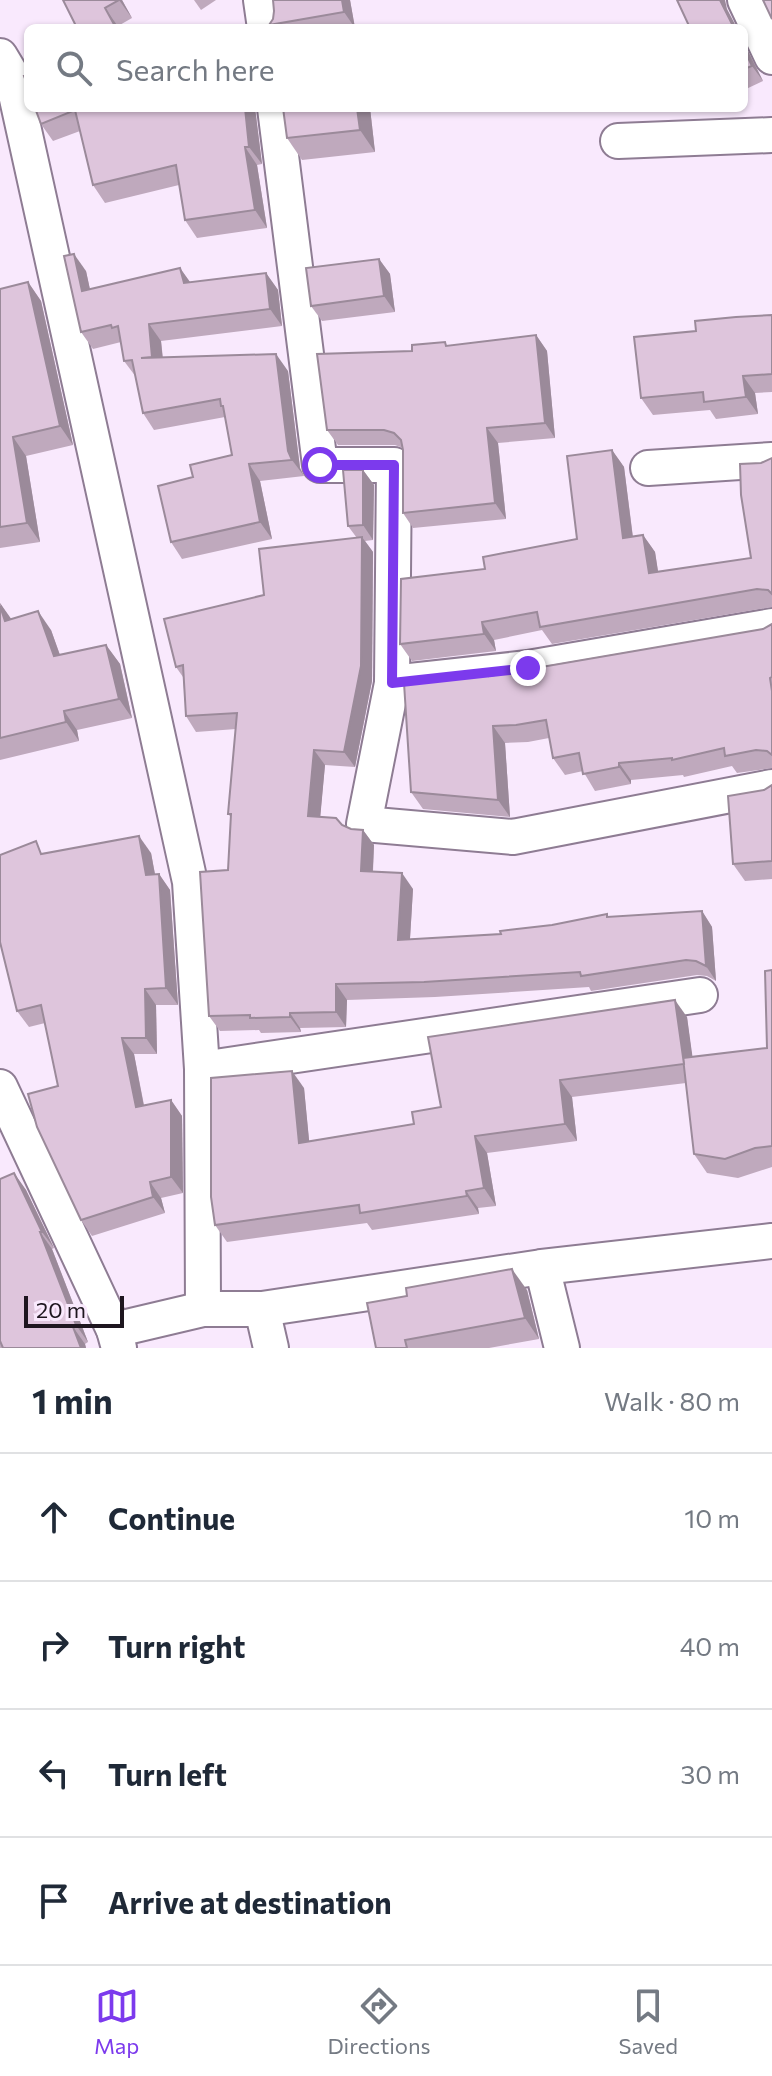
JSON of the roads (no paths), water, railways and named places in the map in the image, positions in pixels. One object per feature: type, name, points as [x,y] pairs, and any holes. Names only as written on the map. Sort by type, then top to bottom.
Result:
[{"type":"street","points":[[261,0],[264,24]]},
{"type":"street","points":[[745,0],[772,57]]},
{"type":"street","points":[[0,56],[12,76],[190,882],[202,1069],[203,1309]]},
{"type":"street","points":[[276,112],[320,465],[394,465],[392,683],[364,824],[513,837],[772,787]]},
{"type":"street","points":[[618,141],[772,135]]},
{"type":"street","points":[[648,468],[772,460]]},
{"type":"street","points":[[392,683],[528,668],[772,626]]},
{"type":"street","points":[[202,1069],[700,995]]},
{"type":"street","points":[[0,1087],[116,1339],[203,1309],[262,1309],[542,1267],[772,1241]]},
{"type":"street","points":[[542,1267],[562,1348]]},
{"type":"street","points":[[262,1309],[271,1348]]}]
